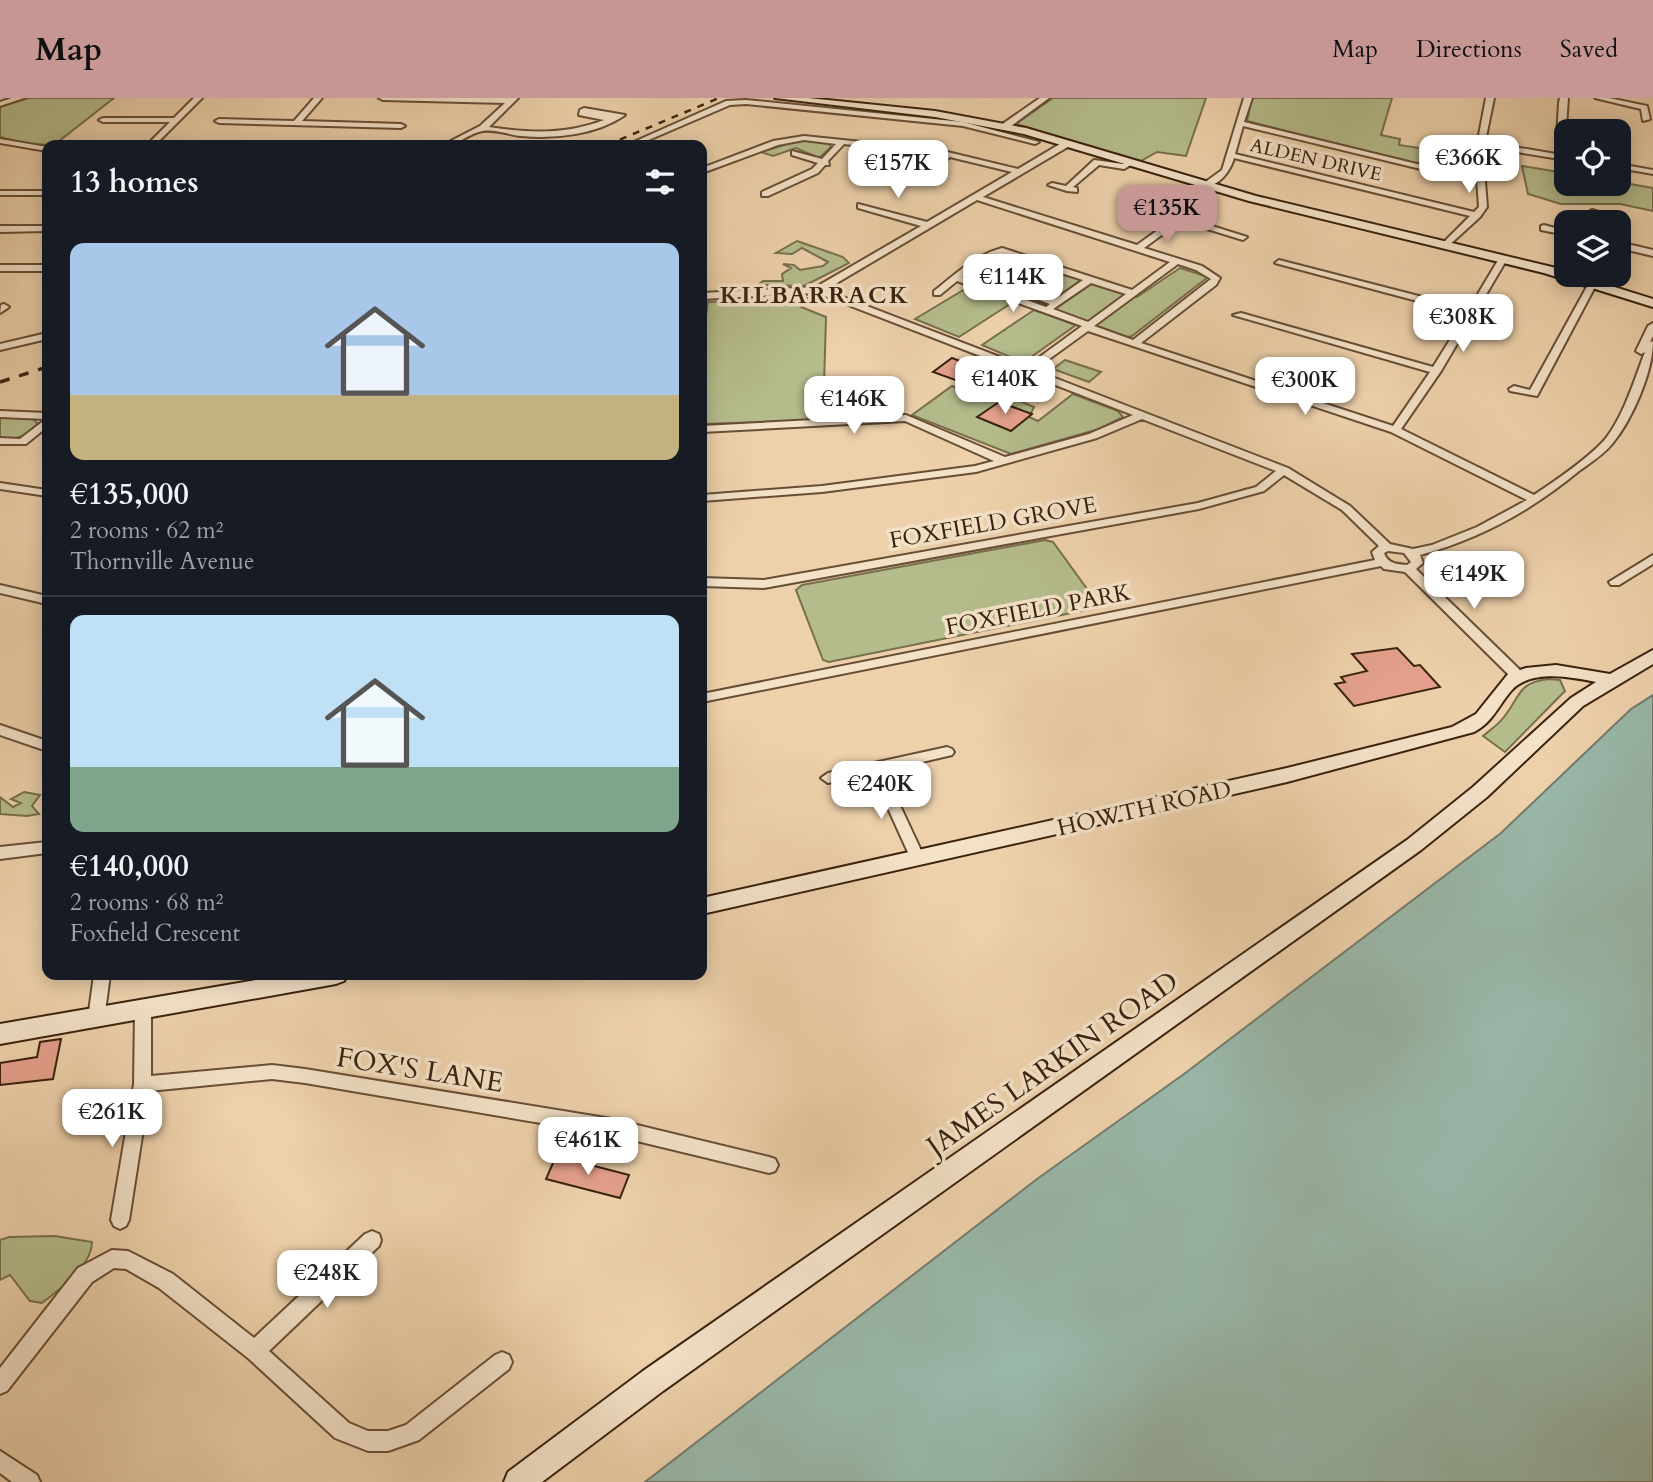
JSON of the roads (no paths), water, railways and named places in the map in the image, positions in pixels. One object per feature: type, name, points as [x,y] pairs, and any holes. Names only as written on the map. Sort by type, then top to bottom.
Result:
[{"type":"main road","points":[[780,98],[1004,127],[1207,186],[1554,273]]},
{"type":"main road","points":[[1605,287],[1653,303]]},
{"type":"main road","points":[[1518,676],[1542,672],[1562,673],[1601,686],[1653,656]]},
{"type":"main road","name":"HOWTH ROAD","points":[[707,905],[1287,775],[1457,732],[1484,719],[1506,686],[1518,676]]},
{"type":"main road","name":"JAMES LARKIN ROAD","points":[[518,1482],[653,1381],[1414,845],[1480,793],[1542,733],[1601,686]]},
{"type":"main road","points":[[0,1034],[309,980]]},
{"type":"street","points":[[0,104],[20,98]]},
{"type":"street","points":[[156,140],[198,98]]},
{"type":"street","points":[[296,123],[318,98]]},
{"type":"street","points":[[383,98],[513,99]]},
{"type":"street","points":[[1004,127],[1045,98]]},
{"type":"street","points":[[1207,186],[1226,171],[1248,98]]},
{"type":"street","points":[[1446,246],[1477,215],[1484,198],[1479,156],[1490,98]]},
{"type":"street","points":[[1564,98],[1561,104],[1564,119]]},
{"type":"street","points":[[1599,98],[1644,107],[1646,119]]},
{"type":"street","points":[[460,140],[483,128],[513,99]]},
{"type":"street","points":[[643,140],[729,103],[766,103],[911,115],[982,128],[1035,142]]},
{"type":"street","points":[[483,128],[541,137],[583,130],[610,119]]},
{"type":"street","points":[[103,120],[175,120]]},
{"type":"street","points":[[219,121],[401,125]]},
{"type":"street","points":[[1240,123],[1425,168],[1482,178]]},
{"type":"street","points":[[707,169],[790,139],[843,141],[950,154],[1020,172]]},
{"type":"street","points":[[0,141],[42,148]]},
{"type":"street","points":[[765,194],[815,171],[826,163],[843,141]]},
{"type":"street","points":[[817,290],[1068,144]]},
{"type":"street","points":[[1481,144],[1554,156]]},
{"type":"street","points":[[795,153],[826,163]]},
{"type":"street","points":[[909,173],[930,166],[950,154]]},
{"type":"street","name":"ALDEN DRIVE","points":[[1230,155],[1477,215]]},
{"type":"street","points":[[1631,168],[1652,172],[1650,161]]},
{"type":"street","points":[[1052,185],[1071,189],[1097,162],[1124,167],[1130,163]]},
{"type":"street","points":[[0,193],[42,193]]},
{"type":"street","points":[[0,201],[14,193]]},
{"type":"street","points":[[1126,194],[1123,199],[1129,203],[1243,237]]},
{"type":"street","points":[[976,197],[1209,271],[1216,280],[1134,344]]},
{"type":"street","points":[[861,206],[927,225]]},
{"type":"street","points":[[1137,249],[1180,218]]},
{"type":"street","points":[[1544,228],[1554,230]]},
{"type":"street","points":[[0,229],[42,229]]},
{"type":"street","points":[[1631,248],[1653,253]]},
{"type":"street","points":[[937,293],[964,270],[990,254],[1002,251],[1132,293]]},
{"type":"street","points":[[1395,430],[1436,371],[1503,259]]},
{"type":"street","points":[[1028,370],[1177,261]]},
{"type":"street","points":[[1279,263],[1470,312]]},
{"type":"street","points":[[0,268],[42,268]]},
{"type":"street","points":[[964,270],[1057,303]]},
{"type":"street","points":[[954,277],[1134,344],[1395,430],[1535,500]]},
{"type":"street","points":[[1047,310],[1091,279]]},
{"type":"street","points":[[1514,389],[1533,394],[1591,287]]},
{"type":"street","points":[[707,296],[817,290],[1284,470],[1346,508],[1386,547]]},
{"type":"street","points":[[1238,315],[1436,371]]},
{"type":"street","points":[[1615,427],[1613,418],[1653,326]]},
{"type":"street","points":[[0,347],[42,337]]},
{"type":"street","points":[[1412,553],[1464,536],[1509,516],[1535,500],[1608,441],[1622,420],[1653,344]]},
{"type":"street","points":[[0,414],[42,418]]},
{"type":"street","points":[[707,498],[822,489],[976,469],[1093,436],[1143,415]]},
{"type":"street","points":[[707,429],[906,418],[1004,461]]},
{"type":"street","points":[[0,441],[22,442],[42,424]]},
{"type":"street","name":"FOXFIELD GROVE","points":[[707,582],[764,584],[1199,506],[1260,489],[1284,470]]},
{"type":"street","points":[[0,486],[42,492]]},
{"type":"street","points":[[1409,569],[1417,563],[1412,553],[1400,547],[1386,547],[1378,552],[1382,562],[1395,568],[1409,569],[1518,676]]},
{"type":"street","points":[[1615,582],[1653,559]]},
{"type":"street","name":"FOXFIELD PARK","points":[[707,697],[1382,562]]},
{"type":"street","points":[[0,589],[42,599]]},
{"type":"street","points":[[0,730],[42,744]]},
{"type":"street","points":[[828,778],[947,752]]},
{"type":"street","points":[[876,768],[918,859]]},
{"type":"street","points":[[0,853],[42,849]]},
{"type":"street","points":[[96,1019],[101,980]]},
{"type":"street","points":[[120,1220],[142,1084],[143,1011]]},
{"type":"street","name":"FOX'S LANE","points":[[142,1084],[272,1072],[304,1076],[612,1127],[769,1165]]},
{"type":"street","points":[[255,1351],[372,1240]]},
{"type":"street","points":[[0,1384],[85,1275],[112,1259],[128,1259],[166,1281],[255,1351],[342,1431],[368,1441],[388,1441],[412,1433],[502,1362]]},
{"type":"street","points":[[0,1461],[30,1482]]},
{"type":"railway","points":[[619,140],[719,98]]},
{"type":"railway","points":[[0,382],[42,369]]},
{"type":"district","name":"KILBARRACK","points":[[815,295]]}]
